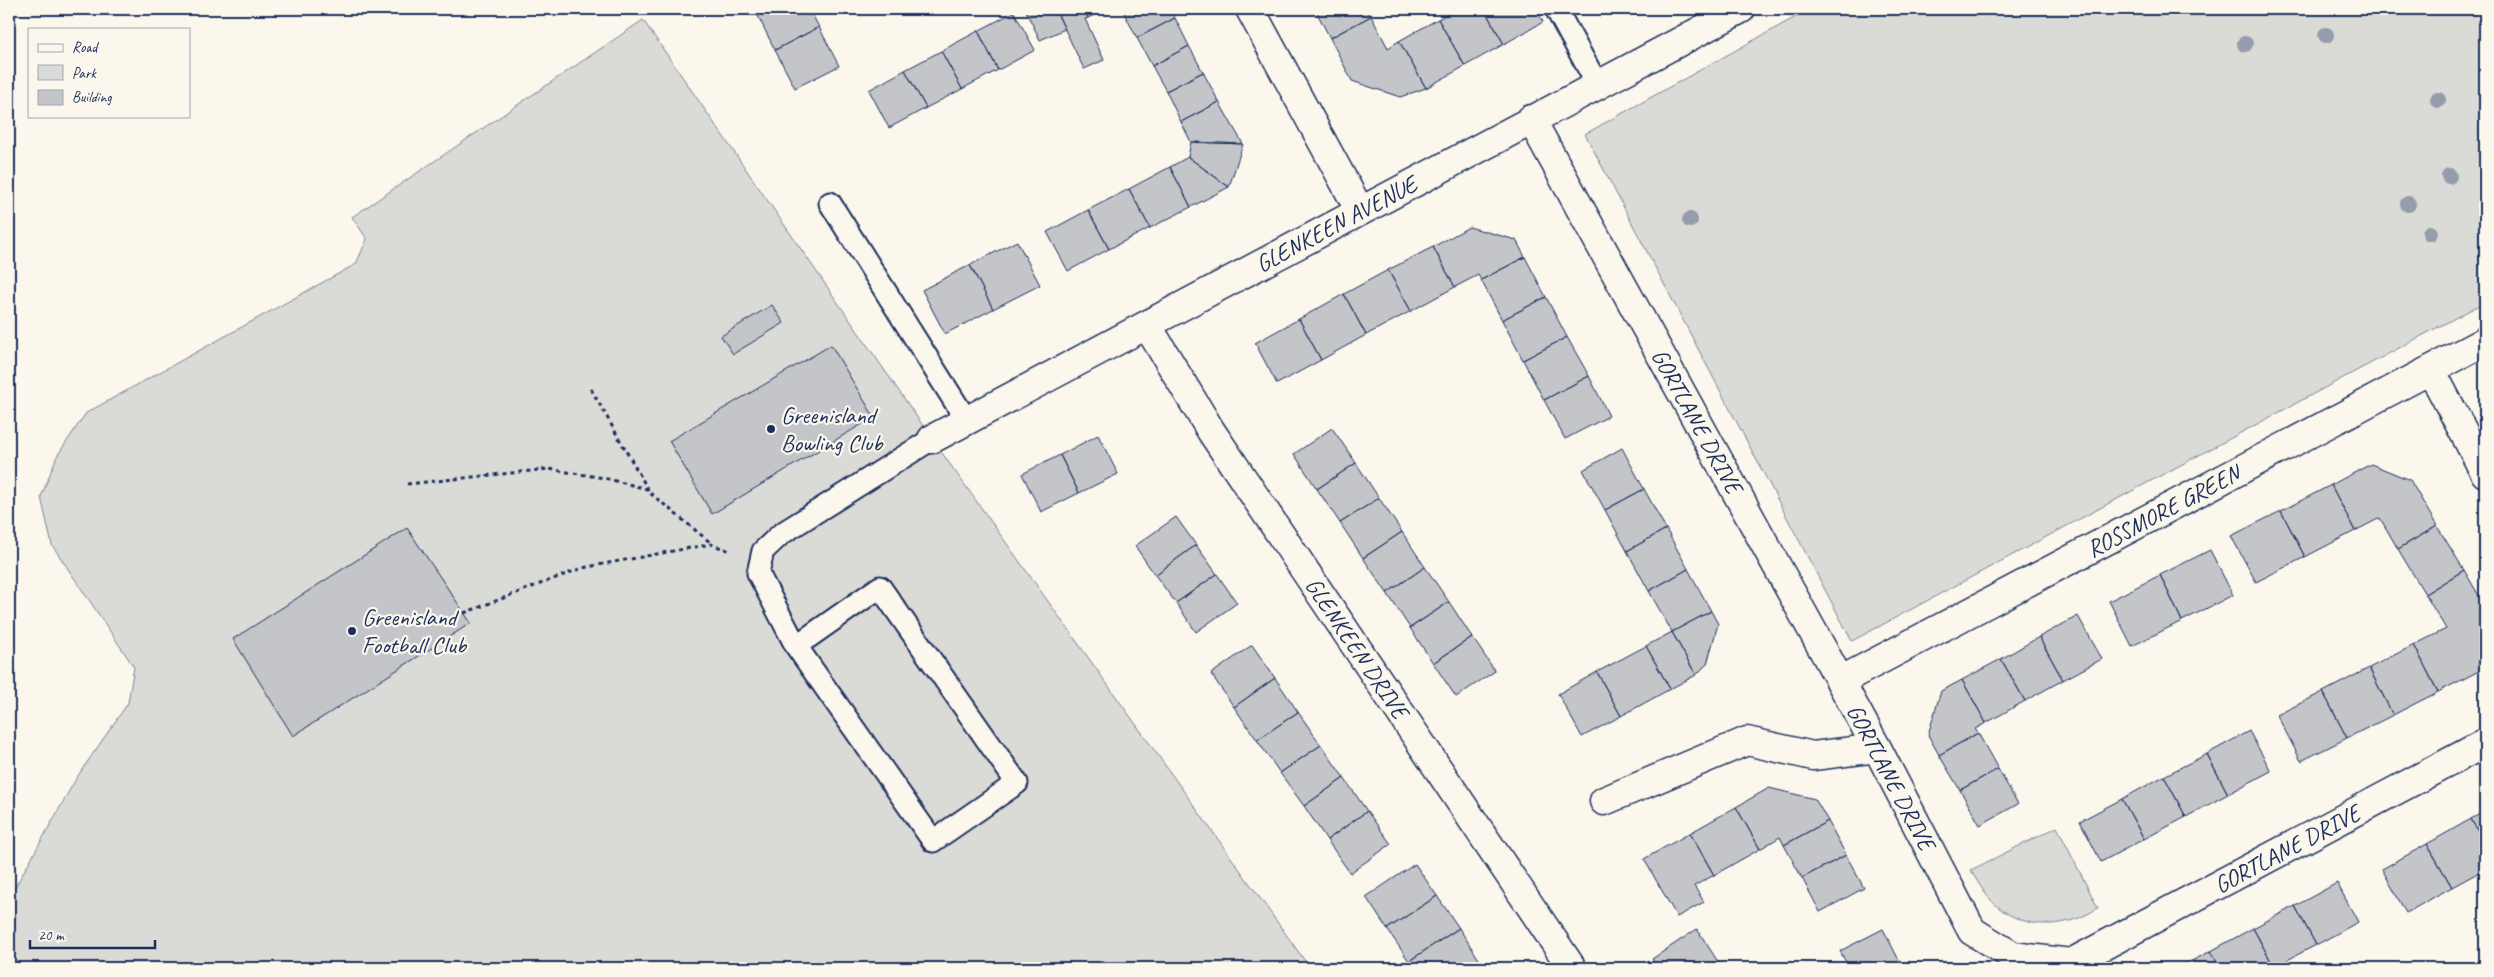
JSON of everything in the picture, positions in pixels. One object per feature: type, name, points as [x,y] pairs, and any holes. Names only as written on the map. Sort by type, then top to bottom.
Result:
[{"type":"street","points":[[1250,9],[1360,211]]},
{"type":"street","name":"GLENKEEN AVENUE","points":[[932,439],[1741,9]]},
{"type":"street","name":"GORTLANE DRIVE","points":[[1531,119],[1877,748],[1972,931],[2013,956],[2072,963],[2485,743]]},
{"type":"street","name":"GLENKEEN DRIVE","points":[[1147,325],[1211,431],[1572,968]]},
{"type":"street","name":"ROSSMORE GREEN","points":[[1840,681],[2485,341]]},
{"type":"street","points":[[2431,370],[2485,473]]},
{"type":"street","points":[[1604,802],[1747,741],[1813,756],[1877,748]]},
{"type":"lane","points":[[1556,9],[1597,84]]},
{"type":"lane","points":[[830,203],[967,421]]},
{"type":"lane","points":[[796,646],[880,587],[1017,784],[933,841],[796,646],[758,573],[763,551],[781,534],[932,439]]},
{"type":"path","points":[[591,389],[647,489],[711,544],[760,564]]},
{"type":"path","points":[[407,484],[549,468],[604,478],[647,489]]},
{"type":"path","points":[[464,613],[582,568],[711,544]]},
{"type":"green space","points":[[1810,9],[2485,9],[2485,302],[1852,641],[1585,134]]},
{"type":"green space","points":[[643,20],[932,439],[1310,968],[9,968],[9,898],[77,777],[128,703],[134,667],[52,545],[41,497],[57,456],[86,413],[356,264],[367,239],[352,217]]},
{"type":"green space","points":[[2057,827],[2098,908],[2063,923],[2038,924],[2013,917],[1992,902],[1971,870]]},
{"type":"building","points":[[762,9],[809,9],[819,27],[775,50],[756,12]]},
{"type":"building","points":[[1025,9],[1055,9],[1065,29],[1040,40]]},
{"type":"building","points":[[1055,9],[1084,9],[1088,18],[1085,19],[1104,60],[1084,69]]},
{"type":"building","points":[[1084,9],[1106,9],[1088,18]]},
{"type":"building","points":[[1122,9],[1170,9],[1175,18],[1137,38]]},
{"type":"building","points":[[1315,9],[1367,9],[1371,16],[1330,38]]},
{"type":"building","points":[[1457,9],[1484,9],[1504,44],[1465,66],[1438,19]]},
{"type":"building","points":[[1484,9],[1536,9],[1543,22],[1504,44]]},
{"type":"building","points":[[1014,12],[1035,50],[998,70],[978,31]]},
{"type":"building","points":[[1371,16],[1388,48],[1399,41],[1426,88],[1400,97],[1352,81],[1330,38]]},
{"type":"building","points":[[1175,18],[1189,46],[1152,66],[1137,38]]},
{"type":"building","points":[[1438,19],[1465,66],[1426,88],[1399,41]]},
{"type":"building","points":[[819,27],[839,66],[795,88],[775,50]]},
{"type":"building","points":[[978,31],[998,70],[962,89],[941,51]]},
{"type":"building","points":[[1189,46],[1203,72],[1166,91],[1152,66]]},
{"type":"building","points":[[941,51],[962,89],[926,108],[905,70]]},
{"type":"building","points":[[905,70],[926,108],[889,128],[869,90]]},
{"type":"building","points":[[1203,72],[1219,102],[1181,122],[1166,91]]},
{"type":"building","points":[[1219,102],[1243,144],[1191,142],[1181,122]]},
{"type":"building","points":[[1191,142],[1243,144],[1229,187],[1188,157]]},
{"type":"building","points":[[1188,157],[1229,187],[1191,207],[1170,167]]},
{"type":"building","points":[[1170,167],[1191,207],[1150,228],[1129,189]]},
{"type":"building","points":[[1129,189],[1150,228],[1109,249],[1088,210]]},
{"type":"building","points":[[1088,210],[1109,249],[1068,271],[1047,232]]},
{"type":"building","points":[[1469,227],[1516,240],[1525,257],[1481,280],[1478,275],[1455,287],[1433,247]]},
{"type":"building","points":[[1017,241],[1040,285],[993,309],[970,265]]},
{"type":"building","points":[[1433,247],[1455,287],[1411,311],[1388,270]]},
{"type":"building","points":[[1525,257],[1546,297],[1502,320],[1481,280]]},
{"type":"building","points":[[970,265],[993,309],[945,334],[922,290]]},
{"type":"building","points":[[1388,270],[1411,311],[1366,335],[1344,294]]},
{"type":"building","points":[[1344,294],[1366,335],[1321,360],[1299,319]]},
{"type":"building","points":[[1546,297],[1567,337],[1523,360],[1502,320]]},
{"type":"building","points":[[772,305],[784,323],[733,354],[721,336]]},
{"type":"building","points":[[1299,319],[1321,360],[1277,384],[1255,343]]},
{"type":"building","points":[[1567,337],[1589,376],[1544,400],[1523,360]]},
{"type":"building","name":"Greenisland Bowling Club","points":[[831,345],[874,417],[712,514],[669,441]]},
{"type":"building","points":[[1589,376],[1609,416],[1565,439],[1544,400]]},
{"type":"building","points":[[1332,428],[1356,463],[1317,489],[1294,454]]},
{"type":"building","points":[[1098,435],[1118,474],[1079,493],[1060,455]]},
{"type":"building","points":[[1622,448],[1644,489],[1605,510],[1583,470]]},
{"type":"building","points":[[1060,455],[1079,493],[1041,512],[1022,474]]},
{"type":"building","points":[[1356,463],[1379,498],[1340,523],[1317,489]]},
{"type":"building","points":[[2371,464],[2410,480],[2437,526],[2398,549],[2380,518],[2355,531],[2331,485]]},
{"type":"building","points":[[2331,485],[2355,531],[2305,557],[2281,511]]},
{"type":"building","points":[[1644,489],[1666,529],[1627,551],[1605,510]]},
{"type":"building","points":[[1379,498],[1402,532],[1363,558],[1340,523]]},
{"type":"building","points":[[2281,511],[2305,557],[2256,582],[2231,536]]},
{"type":"building","points":[[1176,517],[1196,545],[1155,575],[1135,546]]},
{"type":"building","points":[[2437,526],[2464,570],[2425,594],[2398,549]]},
{"type":"building","name":"Greenisland Football Club","points":[[407,528],[471,623],[293,736],[233,639]]},
{"type":"building","points":[[1666,529],[1688,569],[1649,591],[1627,551]]},
{"type":"building","points":[[1402,532],[1425,567],[1387,593],[1363,558]]},
{"type":"building","points":[[1196,545],[1217,574],[1176,603],[1155,575]]},
{"type":"building","points":[[2210,550],[2233,595],[2182,621],[2160,575]]},
{"type":"building","points":[[1425,567],[1449,602],[1410,628],[1387,593]]},
{"type":"building","points":[[1688,569],[1711,611],[1672,632],[1649,591]]},
{"type":"building","points":[[2464,570],[2485,606],[2485,645],[2479,671],[2438,692],[2414,645],[2446,629],[2425,594]]},
{"type":"building","points":[[1217,574],[1237,603],[1196,632],[1176,603]]},
{"type":"building","points":[[2160,575],[2182,621],[2132,646],[2109,601]]},
{"type":"building","points":[[1449,602],[1472,637],[1433,663],[1410,628]]},
{"type":"building","points":[[1711,611],[1718,624],[1707,664],[1696,675],[1672,632]]},
{"type":"building","points":[[2078,616],[2102,659],[2063,680],[2039,637]]},
{"type":"building","points":[[1672,632],[1696,675],[1670,689],[1646,646]]},
{"type":"building","points":[[1472,637],[1495,671],[1456,697],[1433,663]]},
{"type":"building","points":[[2039,637],[2063,680],[2025,701],[2001,659]]},
{"type":"building","points":[[1252,645],[1275,678],[1234,707],[1211,674]]},
{"type":"building","points":[[2414,645],[2438,692],[2393,715],[2369,668]]},
{"type":"building","points":[[1646,646],[1670,689],[1621,716],[1597,672]]},
{"type":"building","points":[[2001,659],[2025,701],[1986,723],[1962,680]]},
{"type":"building","points":[[2369,668],[2393,715],[2347,738],[2323,692]]},
{"type":"building","points":[[1597,672],[1621,716],[1582,737],[1558,694]]},
{"type":"building","points":[[1275,678],[1298,712],[1257,740],[1234,707]]},
{"type":"building","points":[[1962,680],[1986,723],[1975,729],[1978,733],[1939,755],[1928,735],[1941,691]]},
{"type":"building","points":[[2323,692],[2347,738],[2301,761],[2277,715]]},
{"type":"building","points":[[1298,712],[1321,745],[1280,773],[1257,740]]},
{"type":"building","points":[[2249,731],[2271,771],[2228,794],[2207,754]]},
{"type":"building","points":[[1978,733],[1998,769],[1960,790],[1939,755]]},
{"type":"building","points":[[1321,745],[1344,778],[1304,806],[1280,773]]},
{"type":"building","points":[[2207,754],[2228,794],[2186,817],[2164,776]]},
{"type":"building","points":[[1998,769],[2018,804],[1980,825],[1960,790]]},
{"type":"building","points":[[2164,776],[2186,817],[2144,839],[2122,799]]},
{"type":"building","points":[[1344,778],[1367,811],[1327,840],[1304,806]]},
{"type":"building","points":[[1769,788],[1815,799],[1828,821],[1784,845],[1780,837],[1760,849],[1736,807]]},
{"type":"building","points":[[2122,799],[2144,839],[2101,862],[2080,821]]},
{"type":"building","points":[[1736,807],[1760,849],[1714,875],[1690,833]]},
{"type":"building","points":[[1367,811],[1391,844],[1350,873],[1327,840]]},
{"type":"building","points":[[2485,811],[2485,844],[2471,819]]},
{"type":"building","points":[[2471,819],[2485,844],[2485,869],[2452,887],[2427,844]]},
{"type":"building","points":[[1828,821],[1846,855],[1802,878],[1784,845]]},
{"type":"building","points":[[1690,833],[1714,875],[1694,886],[1704,902],[1677,917],[1644,859]]},
{"type":"building","points":[[2427,844],[2452,887],[2406,913],[2382,869]]},
{"type":"building","points":[[1846,855],[1864,888],[1820,912],[1802,878]]},
{"type":"building","points":[[1415,864],[1437,896],[1387,929],[1366,897]]},
{"type":"building","points":[[2337,883],[2358,922],[2316,945],[2295,906]]},
{"type":"building","points":[[1437,896],[1459,928],[1409,961],[1387,929]]},
{"type":"building","points":[[2295,906],[2316,945],[2274,967],[2253,928]]},
{"type":"building","points":[[1459,928],[1480,961],[1469,968],[1413,968],[1409,961]]},
{"type":"building","points":[[2253,928],[2274,967],[2220,968],[2211,951]]},
{"type":"building","points":[[1697,929],[1720,965],[1715,968],[1658,968],[1652,959]]},
{"type":"building","points":[[1883,929],[1903,968],[1849,968],[1840,951]]},
{"type":"building","points":[[2211,951],[2220,968],[2178,968]]},
{"type":"place","name":"Greenisland Bowling Club","points":[[771,429]]},
{"type":"place","name":"Greenisland Football Club","points":[[352,631]]}]
